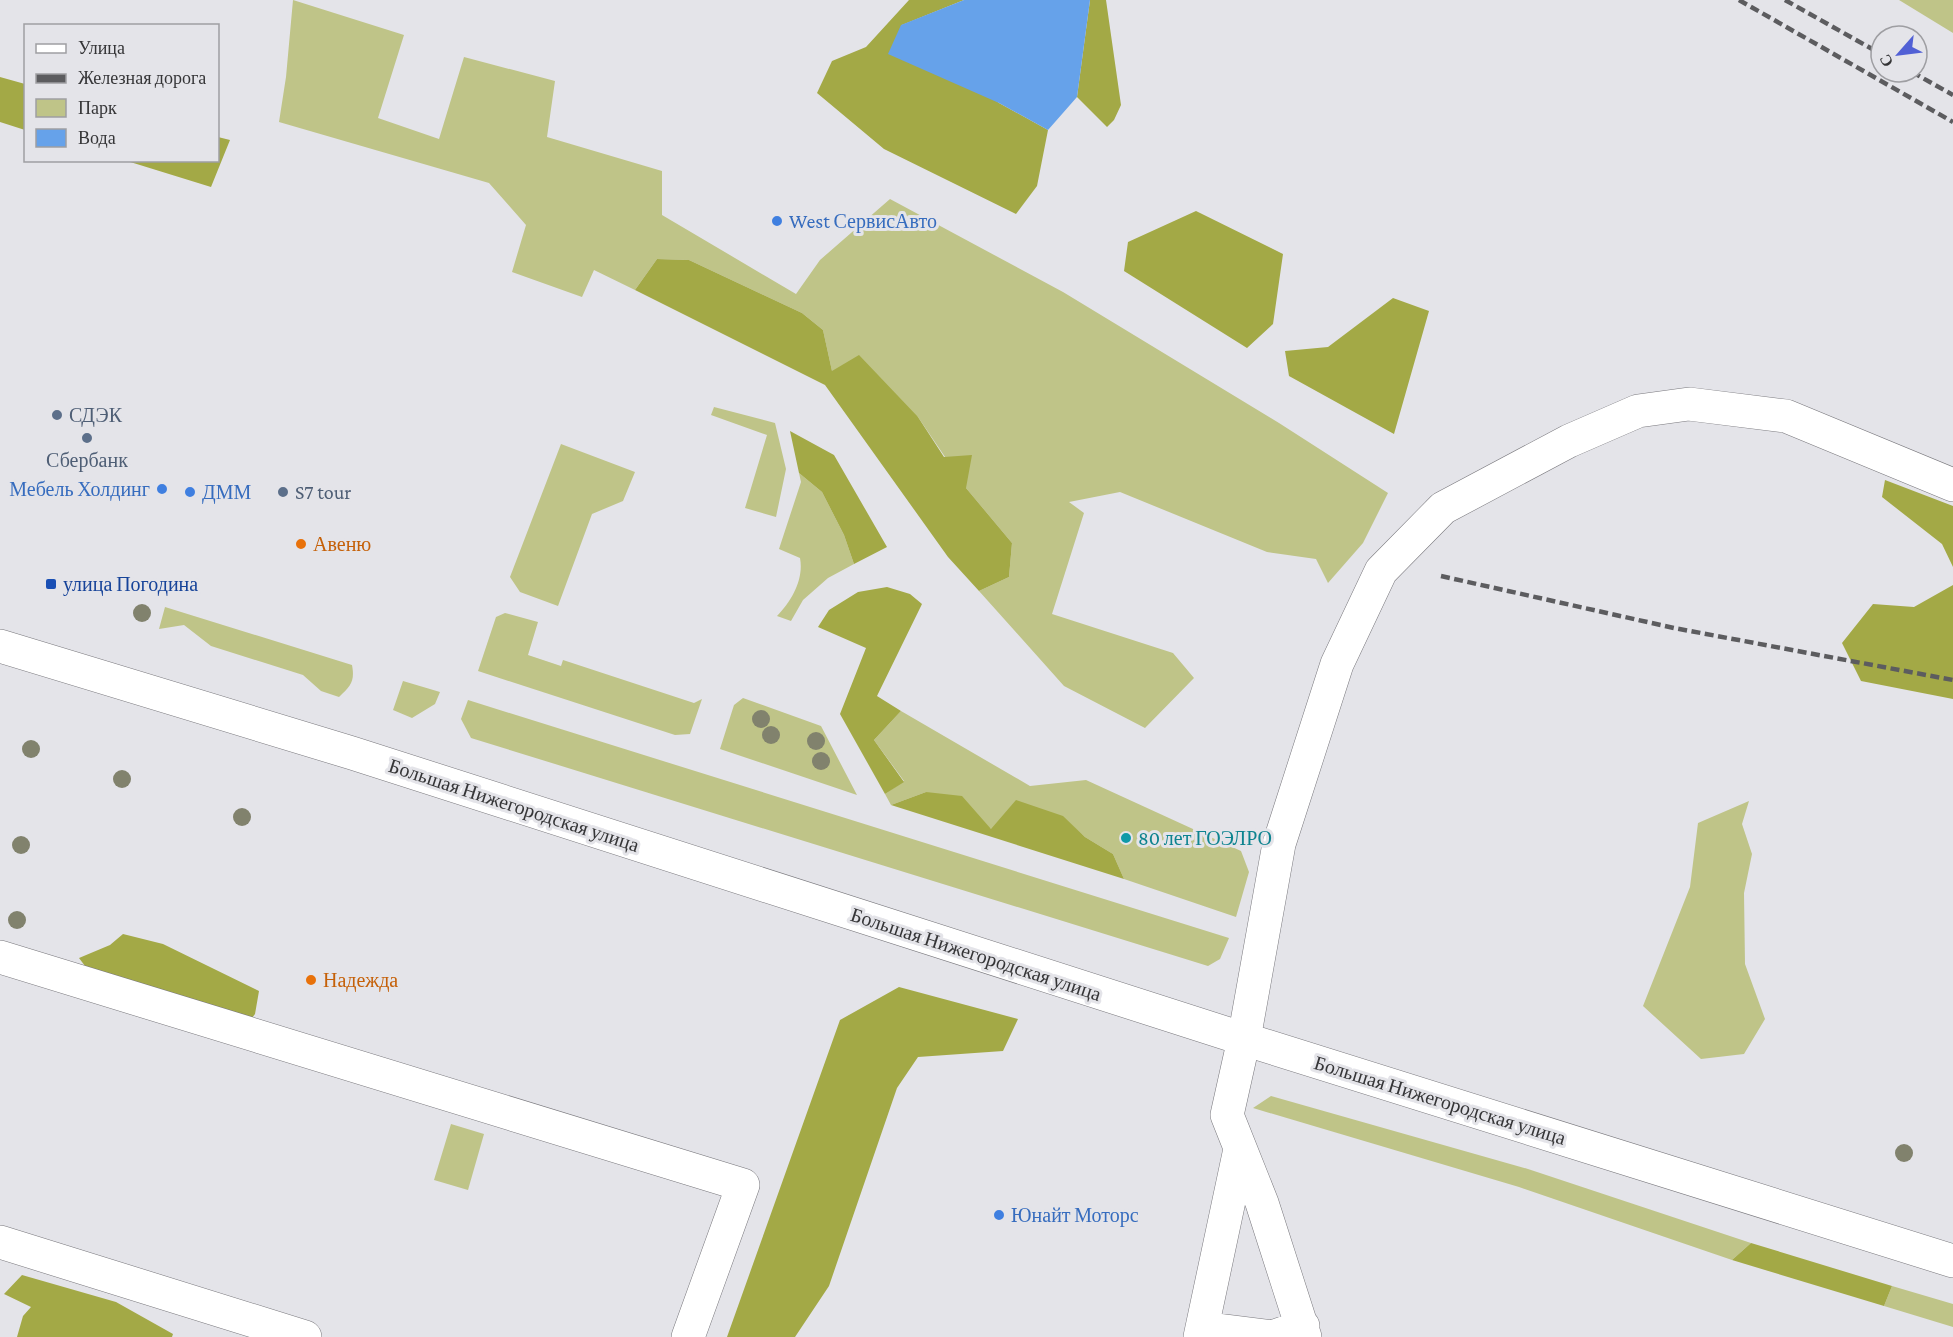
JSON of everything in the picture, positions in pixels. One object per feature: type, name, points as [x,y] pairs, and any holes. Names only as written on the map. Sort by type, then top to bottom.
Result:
[{"type":"main road","points":[[1240,1149],[1201,1333],[1272,1337],[1304,1331],[1262,1203],[1227,1115],[1244,1039],[1279,844],[1337,664],[1381,571],[1443,508],[1569,441],[1638,411],[1689,404],[1786,416],[1953,485]]},
{"type":"main road","name":"Большая Нижегородская улица","points":[[0,646],[352,753],[1244,1039],[1953,1261]]},
{"type":"main road","points":[[0,957],[743,1185],[688,1337]]},
{"type":"main road","points":[[0,1242],[305,1337]]},
{"type":"green space","points":[[293,0],[404,35],[378,118],[439,139],[464,57],[555,81],[547,137],[662,171],[662,215],[796,294],[820,260],[890,199],[1063,292],[1279,423],[1388,493],[1363,543],[1328,583],[1316,559],[1267,552],[1120,492],[1069,502],[1084,513],[1052,614],[1173,653],[1194,678],[1145,728],[1064,686],[979,591],[1009,577],[1012,543],[966,488],[918,417],[832,371],[823,330],[802,313],[689,260],[657,259],[635,290],[594,270],[582,297],[512,272],[526,225],[489,183],[279,122],[286,77]]},
{"type":"green space","points":[[909,0],[964,0],[902,25],[999,103],[1048,130],[1037,186],[1016,214],[884,149],[817,93],[832,61],[866,47]]},
{"type":"green space","points":[[1090,0],[1106,0],[1121,105],[1114,120],[1107,127],[1077,97]]},
{"type":"green space","points":[[1899,0],[1953,0],[1953,33]]},
{"type":"green space","points":[[0,77],[24,84],[24,130],[0,122]]},
{"type":"green space","points":[[219,137],[230,140],[211,187],[130,162],[219,162]]},
{"type":"green space","points":[[1196,211],[1283,254],[1273,324],[1247,348],[1124,271],[1128,242]]},
{"type":"green space","points":[[657,259],[689,260],[802,313],[823,330],[832,371],[859,355],[918,417],[944,457],[972,455],[966,488],[1012,543],[1009,577],[979,591],[948,557],[825,385],[635,290]]},
{"type":"green space","points":[[1393,298],[1429,311],[1394,434],[1289,376],[1285,351],[1328,347]]},
{"type":"green space","points":[[714,407],[775,423],[786,469],[776,517],[745,508],[767,435],[711,415]]},
{"type":"green space","points":[[790,431],[834,455],[887,547],[854,564],[844,535],[822,492],[799,473]]},
{"type":"green space","points":[[561,444],[635,472],[623,501],[592,514],[558,606],[520,592],[510,577]]},
{"type":"green space","points":[[799,473],[822,492],[844,535],[854,564],[828,578],[803,600],[791,621],[777,616],[796,589],[800,574],[800,558],[779,549],[801,482]]},
{"type":"green space","points":[[1885,480],[1953,506],[1953,567],[1942,544],[1882,497]]},
{"type":"green space","points":[[1953,585],[1953,699],[1861,681],[1842,643],[1873,604],[1914,607]]},
{"type":"green space","points":[[887,587],[910,594],[922,604],[877,696],[901,711],[874,740],[904,782],[885,794],[840,714],[866,648],[818,627],[829,610],[858,592]]},
{"type":"green space","points":[[165,607],[352,665],[351,683],[339,697],[321,691],[303,675],[211,646],[184,625],[159,629]]},
{"type":"green space","points":[[505,613],[538,622],[528,655],[561,666],[563,660],[694,703],[702,699],[690,734],[675,735],[478,671],[496,617]]},
{"type":"green space","points":[[403,681],[440,692],[435,704],[412,718],[393,710]]},
{"type":"green space","points":[[743,698],[821,726],[857,795],[720,749],[734,705]]},
{"type":"green space","points":[[468,700],[1229,938],[1220,959],[1208,966],[471,738],[461,719]]},
{"type":"green space","points":[[901,711],[1030,786],[1086,780],[1241,851],[1249,872],[1236,917],[1124,879],[1113,854],[1085,837],[1063,817],[991,829],[926,792],[891,805],[885,794],[904,781],[874,740]]},
{"type":"green space","points":[[926,792],[962,796],[991,829],[1016,800],[1063,816],[1085,837],[1113,854],[1124,879],[891,805]]},
{"type":"green space","points":[[1749,801],[1742,824],[1752,854],[1744,893],[1745,964],[1765,1019],[1744,1054],[1701,1059],[1643,1006],[1690,887],[1698,823]]},
{"type":"green space","points":[[123,934],[163,944],[259,991],[255,1014],[249,1022],[91,974],[79,958],[110,945]]},
{"type":"green space","points":[[899,987],[1018,1019],[1003,1051],[918,1057],[897,1088],[829,1286],[795,1337],[727,1337],[840,1020]]},
{"type":"green space","points":[[1271,1096],[1528,1169],[1751,1243],[1732,1260],[1519,1187],[1253,1108]]},
{"type":"green space","points":[[451,1124],[484,1134],[468,1190],[434,1180]]},
{"type":"green space","points":[[1751,1243],[1892,1286],[1884,1306],[1732,1260]]},
{"type":"green space","points":[[22,1275],[116,1302],[173,1334],[172,1337],[17,1337],[23,1316],[31,1307],[4,1294]]},
{"type":"green space","points":[[1892,1286],[1953,1304],[1953,1327],[1884,1306]]},
{"type":"water","points":[[964,0],[1090,0],[1077,97],[1048,130],[999,103],[888,54],[901,25]]},
{"type":"railway","points":[[1739,0],[1953,122]]},
{"type":"railway","points":[[1785,0],[1869,47]]},
{"type":"railway","points":[[1929,82],[1953,95]]},
{"type":"railway","points":[[1441,576],[1674,628],[1953,680]]},
{"type":"place","name":"West СервисАвто","points":[[777,221]]},
{"type":"place","name":"СДЭК","points":[[57,415]]},
{"type":"place","name":"Сбербанк","points":[[87,438]]},
{"type":"place","name":"Мебель Холдинг","points":[[162,489]]},
{"type":"place","name":"ДММ","points":[[190,492]]},
{"type":"place","name":"S7 tour","points":[[283,492]]},
{"type":"place","name":"Авеню","points":[[301,544]]},
{"type":"place","name":"улица Погодина","points":[[51,584]]},
{"type":"place","name":"80 лет ГОЭЛРО","points":[[1126,838]]},
{"type":"place","name":"Надежда","points":[[311,980]]},
{"type":"place","name":"Юнайт Моторс","points":[[999,1215]]}]
